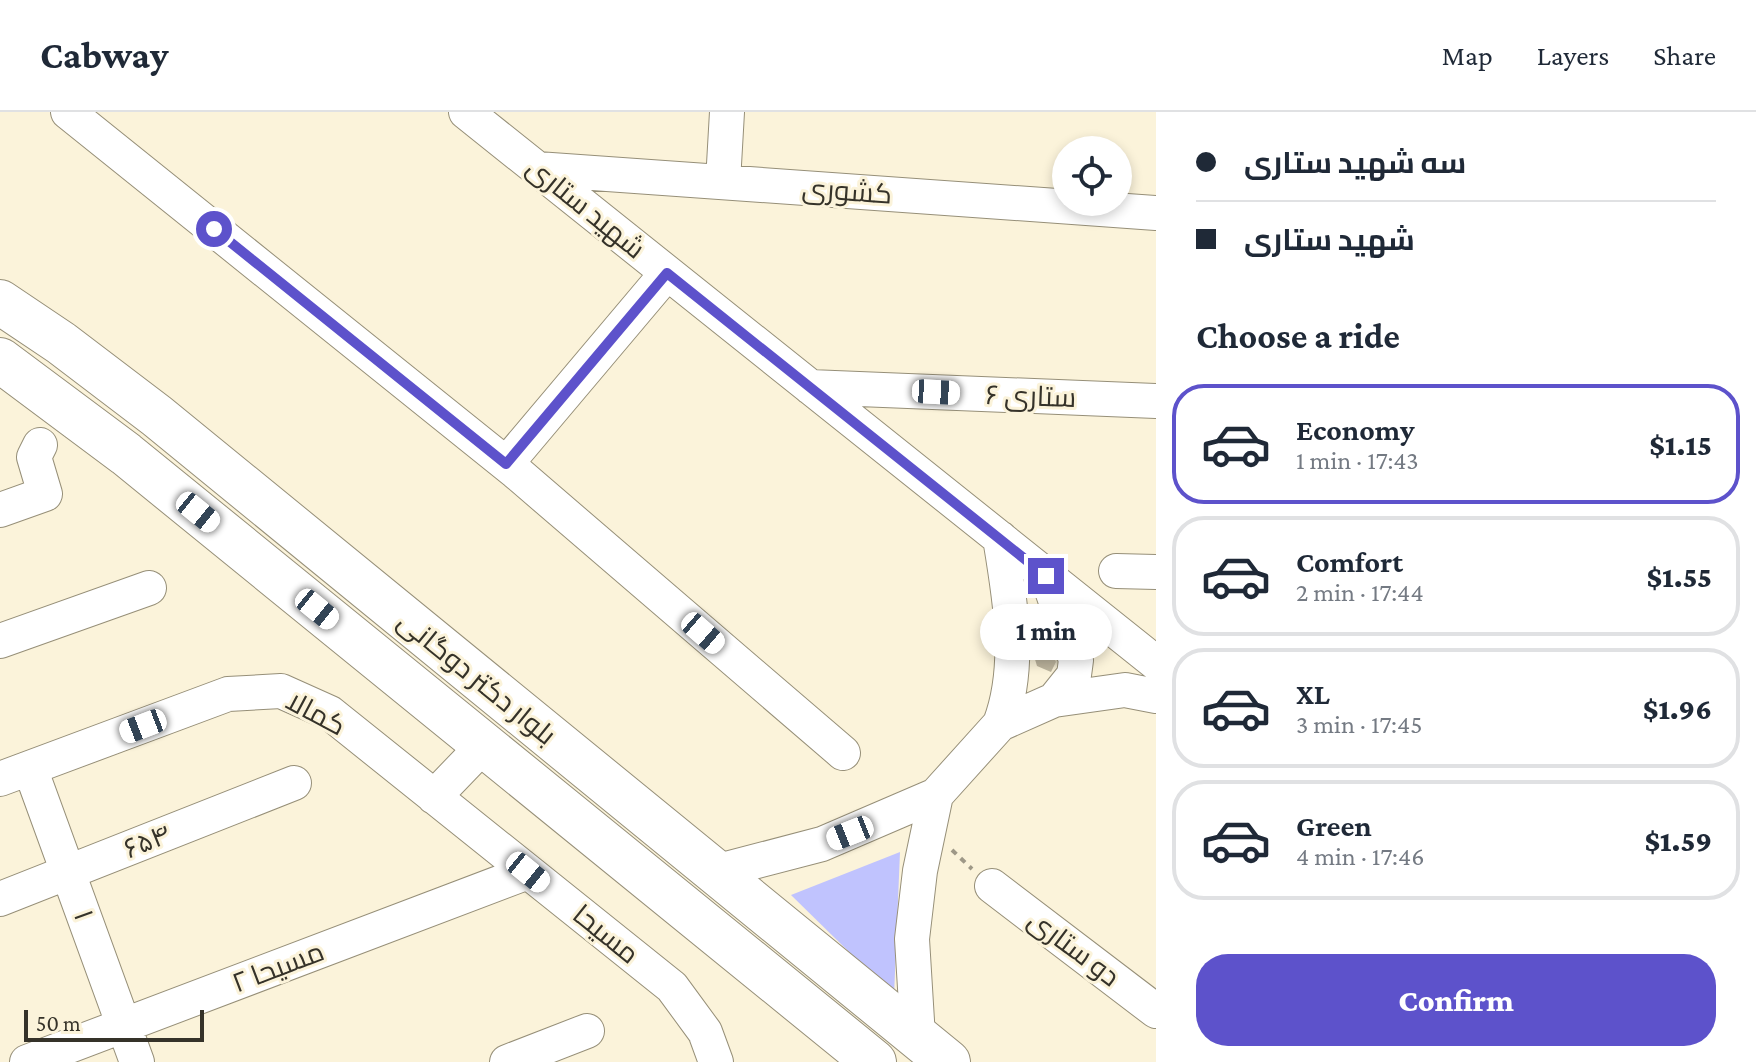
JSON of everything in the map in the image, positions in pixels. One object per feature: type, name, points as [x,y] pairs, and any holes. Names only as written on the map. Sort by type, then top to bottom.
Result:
[{"type":"main road","name":"بلوار دکتر دوگانی","points":[[0,302],[61,343],[157,416],[933,1050]]},
{"type":"main road","name":"بلوار دکتر دوگانی","points":[[0,360],[126,454],[874,1062]]},
{"type":"main road","points":[[126,454],[157,416]]},
{"type":"street","points":[[68,112],[506,464],[843,753]]},
{"type":"street","name":"شهید ستاری","points":[[466,112],[1156,663]]},
{"type":"street","points":[[723,182],[727,112]]},
{"type":"street","name":"کشوری","points":[[537,169],[1156,213]]},
{"type":"street","points":[[506,464],[667,273]]},
{"type":"street","name":"ستاری ۶","points":[[810,387],[1156,401]]},
{"type":"street","points":[[0,510],[45,494],[34,457],[40,445]]},
{"type":"street","points":[[715,872],[822,844],[936,795],[1000,724],[1005,710],[1010,666],[1010,595],[1000,538]]},
{"type":"street","points":[[1116,571],[1156,572]]},
{"type":"street","points":[[1046,576],[1076,660],[1074,675],[1054,700]]},
{"type":"street","points":[[0,641],[149,588]]},
{"type":"street","points":[[1010,666],[1024,641],[1051,627],[1082,621],[1111,628]]},
{"type":"street","points":[[1000,724],[1054,700],[1125,690],[1156,696]]},
{"type":"street","name":"کمالا","points":[[15,774],[228,694],[281,691],[330,713],[434,797]]},
{"type":"street","points":[[434,797],[484,745]]},
{"type":"street","name":"۱","points":[[15,774],[68,873],[137,1062]]},
{"type":"street","name":"۶۵۴","points":[[0,899],[294,783]]},
{"type":"street","points":[[933,1050],[912,939],[920,871],[936,795]]},
{"type":"street","name":"مسیحا","points":[[434,797],[672,987],[705,1032],[716,1062]]},
{"type":"street","name":"مسيحا ۲","points":[[27,1062],[528,872]]},
{"type":"street","name":"دو ستاری","points":[[992,886],[1156,1011]]},
{"type":"street","points":[[507,1062],[587,1031]]},
{"type":"path","points":[[930,830],[992,886]]},
{"type":"shaded area","points":[[900,852],[894,996],[791,895]]},
{"type":"building","points":[[1046,640],[1056,662],[1051,672],[1037,666],[1034,656],[1037,646]]},
{"type":"route","points":[[214,229],[506,464],[667,273],[1046,576]]}]
